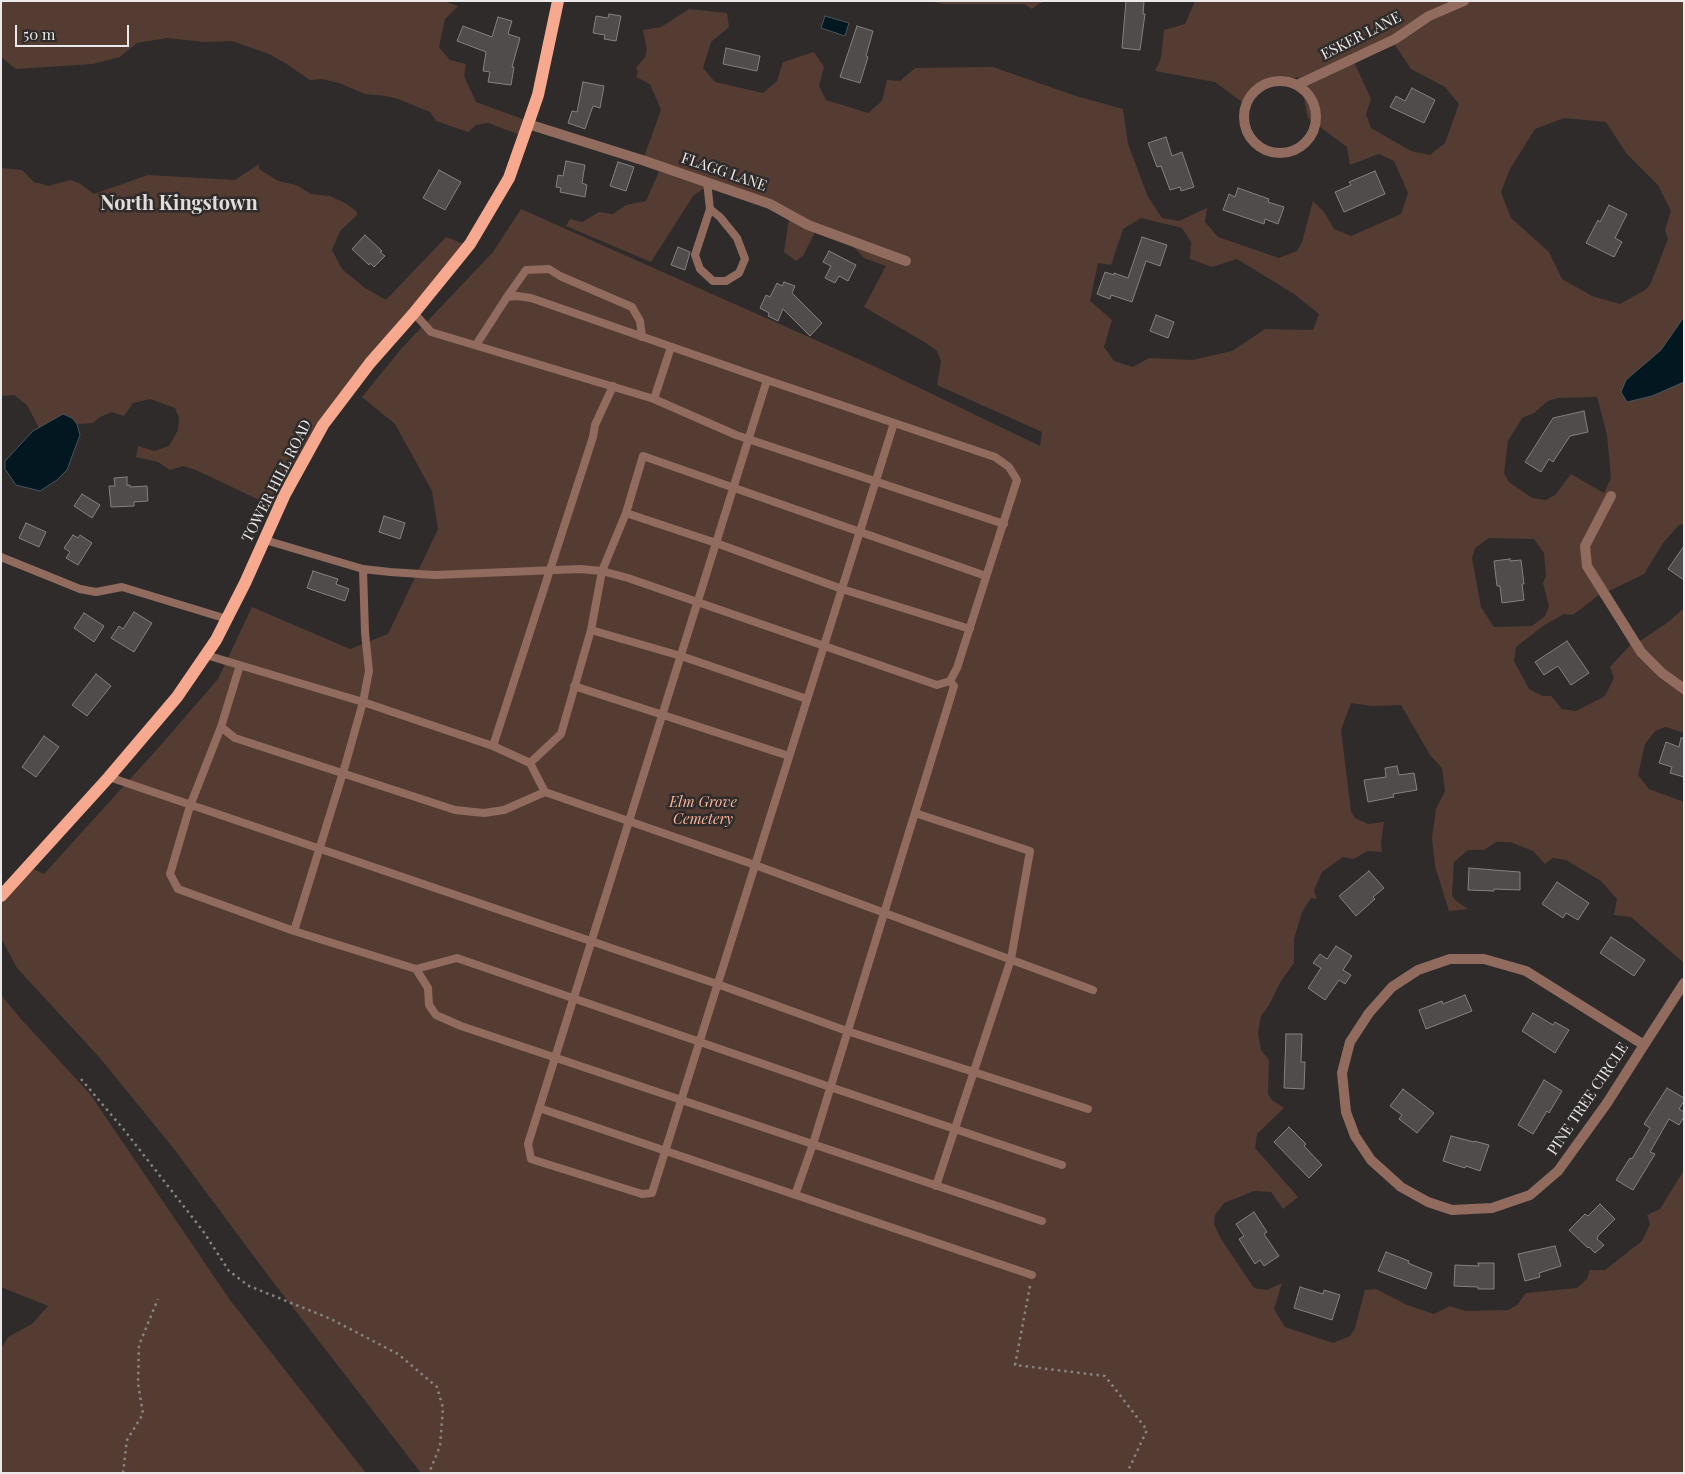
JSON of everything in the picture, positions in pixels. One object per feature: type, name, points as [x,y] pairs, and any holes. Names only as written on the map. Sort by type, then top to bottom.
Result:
[{"type":"main road","name":"TOWER HILL ROAD","points":[[1,896],[177,697],[227,619],[245,584],[285,494],[323,425],[370,363],[414,313],[470,244],[509,178],[538,95],[558,1]]},
{"type":"street","name":"ESKER LANE","points":[[1297,85],[1394,39],[1429,16],[1464,1]]},
{"type":"street","points":[[1274,81],[1286,81],[1297,85],[1307,93],[1313,103],[1316,114],[1310,137],[1302,145],[1291,151],[1280,153],[1268,151],[1250,137],[1244,120],[1246,103],[1252,93],[1262,85],[1274,81]]},
{"type":"street","name":"FLAGG LANE","points":[[528,124],[770,204],[808,224],[906,260]]},
{"type":"street","points":[[1612,496],[1585,546],[1587,566],[1640,652],[1662,673],[1684,689]]},
{"type":"street","name":"PINE TREE CIRCLE","points":[[1644,1044],[1526,971],[1484,959],[1450,960],[1418,970],[1392,987],[1369,1013],[1350,1042],[1342,1073],[1346,1112],[1355,1136],[1370,1160],[1401,1187],[1428,1202],[1452,1210],[1492,1208],[1530,1195],[1558,1170],[1607,1103],[1684,983]]},
{"type":"lane","points":[[707,182],[710,209],[694,255],[700,269],[713,281],[726,281],[739,273],[745,259],[737,238],[720,217],[710,209]]},
{"type":"lane","points":[[476,345],[526,270],[549,269],[560,276],[632,307],[640,321],[642,337]]},
{"type":"lane","points":[[265,540],[363,568],[435,575],[580,569],[602,571],[628,578],[937,685],[950,681],[957,668],[970,629],[1017,480],[1009,468],[995,456],[767,380],[531,298],[507,297]]},
{"type":"lane","points":[[414,313],[431,332],[654,399],[749,439],[1004,524]]},
{"type":"lane","points":[[654,399],[671,347]]},
{"type":"lane","points":[[767,380],[528,1144],[531,1159],[642,1194],[652,1193],[894,423]]},
{"type":"lane","points":[[493,746],[593,437],[595,425],[613,386]]},
{"type":"lane","points":[[530,763],[561,734],[591,630],[602,571],[626,513],[643,456],[986,576]]},
{"type":"lane","points":[[626,513],[842,588],[970,629]]},
{"type":"lane","points":[[1,557],[80,589],[96,592],[122,587],[227,619]]},
{"type":"lane","points":[[294,931],[363,702],[369,671],[364,633],[363,568]]},
{"type":"lane","points":[[591,630],[681,656],[807,699]]},
{"type":"lane","points":[[206,654],[363,702],[493,746],[530,763],[545,792]]},
{"type":"lane","points":[[240,665],[221,726],[190,806],[170,874],[178,889],[294,931],[416,969],[457,958],[1062,1165]]},
{"type":"lane","points":[[795,1195],[954,686],[950,681]]},
{"type":"lane","points":[[574,686],[789,756]]},
{"type":"lane","points":[[221,726],[235,738],[455,810],[484,813],[504,810],[545,792],[884,911],[1093,990]]},
{"type":"lane","points":[[108,777],[718,984],[847,1031],[1088,1109]]},
{"type":"lane","points":[[914,813],[1030,851],[1011,959],[936,1186]]},
{"type":"lane","points":[[416,969],[428,988],[429,1005],[436,1015],[461,1026],[1042,1221]]},
{"type":"lane","points":[[539,1108],[1032,1275]]},
{"type":"path","points":[[80,1079],[180,1200],[229,1271],[249,1286],[331,1319],[398,1354],[437,1387],[443,1408],[440,1446],[429,1473]]},
{"type":"path","points":[[1032,1275],[1015,1365],[1105,1376],[1147,1430],[1128,1473]]},
{"type":"path","points":[[122,1473],[127,1440],[143,1414],[138,1383],[139,1345],[158,1299]]},
{"type":"green space","points":[[1,1],[443,1],[458,6],[445,19],[439,47],[450,60],[466,64],[464,76],[476,102],[528,121],[523,136],[488,123],[476,125],[468,132],[436,121],[430,112],[398,99],[365,94],[339,83],[322,79],[310,80],[269,54],[232,41],[204,42],[167,38],[137,43],[120,57],[93,64],[16,69],[1,57]]},
{"type":"green space","points":[[931,1],[1046,1],[1032,9],[1024,4],[942,4]]},
{"type":"green space","name":"Elm Grove Cemetery","points":[[1195,1],[1684,1],[1684,317],[1661,350],[1627,379],[1627,402],[1652,396],[1684,382],[1684,524],[1679,525],[1663,543],[1644,574],[1607,592],[1604,591],[1573,615],[1564,614],[1543,626],[1516,647],[1514,661],[1529,689],[1543,696],[1551,696],[1562,709],[1576,711],[1605,696],[1614,678],[1610,667],[1633,642],[1637,643],[1667,623],[1684,608],[1684,733],[1666,727],[1655,731],[1645,744],[1638,775],[1649,789],[1684,802],[1684,963],[1631,917],[1614,915],[1617,899],[1601,881],[1566,860],[1553,858],[1545,864],[1533,851],[1510,842],[1496,842],[1484,850],[1468,850],[1454,862],[1452,895],[1456,901],[1468,909],[1449,911],[1435,866],[1432,838],[1436,809],[1445,791],[1442,768],[1430,755],[1401,705],[1372,706],[1351,703],[1341,730],[1351,811],[1355,818],[1368,824],[1384,822],[1381,842],[1382,852],[1367,851],[1354,859],[1343,857],[1322,872],[1314,890],[1317,899],[1311,898],[1302,912],[1294,939],[1294,963],[1281,981],[1261,1016],[1258,1033],[1261,1050],[1269,1060],[1268,1094],[1272,1100],[1284,1108],[1257,1134],[1255,1148],[1298,1197],[1283,1209],[1271,1192],[1254,1191],[1224,1203],[1215,1215],[1214,1224],[1221,1239],[1254,1288],[1267,1290],[1282,1283],[1274,1309],[1285,1327],[1333,1343],[1350,1336],[1355,1328],[1365,1290],[1376,1289],[1407,1305],[1434,1314],[1450,1306],[1466,1311],[1508,1310],[1517,1305],[1526,1293],[1577,1288],[1587,1279],[1590,1270],[1605,1270],[1642,1241],[1650,1224],[1647,1215],[1660,1209],[1684,1170],[1684,1473],[421,1473],[267,1274],[174,1149],[100,1058],[17,968],[1,938],[1,895],[27,866],[44,874],[160,746],[218,679],[252,607],[350,649],[388,634],[438,529],[432,491],[395,424],[362,397],[401,349],[493,252],[521,209],[874,366],[1040,446],[1042,432],[937,385],[941,361],[937,351],[864,307],[886,266],[864,258],[846,239],[816,230],[803,256],[796,261],[784,252],[790,213],[713,182],[693,196],[651,262],[566,226],[570,219],[582,222],[599,212],[613,214],[626,205],[646,201],[661,167],[644,157],[661,110],[650,84],[636,77],[638,72],[636,68],[645,57],[647,50],[643,30],[661,27],[689,9],[727,13],[729,27],[711,42],[703,68],[715,82],[763,93],[777,81],[783,62],[814,52],[824,67],[819,86],[826,100],[868,113],[882,101],[887,80],[900,81],[915,68],[993,67],[1076,96],[1123,109],[1128,144],[1148,197],[1162,218],[1179,221],[1207,208],[1205,222],[1218,237],[1279,258],[1297,251],[1302,242],[1313,201],[1324,212],[1334,229],[1351,236],[1401,214],[1408,193],[1394,161],[1379,154],[1350,165],[1347,147],[1308,118],[1298,77],[1254,90],[1242,102],[1215,82],[1155,71],[1161,58],[1164,30],[1185,24]],"holes":[[[1395,45],[1411,69],[1445,87],[1459,104],[1445,143],[1430,155],[1411,151],[1371,128],[1366,114],[1371,99],[1355,64],[1357,61]],[[1564,118],[1606,122],[1626,153],[1658,185],[1671,211],[1665,230],[1668,239],[1650,285],[1645,290],[1620,304],[1592,296],[1562,279],[1549,252],[1511,218],[1501,192],[1510,169],[1535,129]],[[1141,218],[1182,228],[1191,242],[1190,259],[1212,267],[1237,259],[1294,294],[1319,314],[1313,330],[1265,329],[1232,351],[1192,360],[1149,358],[1133,367],[1114,361],[1104,347],[1112,320],[1090,301],[1098,263],[1111,265],[1123,229]],[[1597,397],[1607,435],[1611,478],[1604,493],[1571,474],[1555,495],[1546,500],[1532,498],[1509,482],[1504,473],[1508,441],[1522,418],[1534,413],[1548,401],[1558,398]],[[1489,538],[1534,539],[1544,553],[1546,576],[1543,583],[1549,606],[1545,616],[1532,626],[1494,627],[1481,607],[1472,558],[1475,548]]]},
{"type":"green space","points":[[259,164],[259,169],[278,181],[296,185],[311,194],[330,196],[347,204],[357,212],[357,215],[340,231],[332,250],[342,269],[365,288],[386,300],[446,237],[467,245],[319,430],[278,509],[196,470],[183,466],[170,470],[158,462],[136,457],[138,446],[154,451],[169,446],[178,430],[179,418],[175,408],[150,399],[133,403],[124,416],[112,412],[100,417],[93,423],[77,424],[72,418],[63,414],[39,428],[27,405],[14,395],[1,396],[1,168],[22,170],[35,183],[48,186],[70,180],[79,183],[94,194],[148,175],[235,180]]},
{"type":"green space","points":[[1,995],[90,1094],[230,1300],[366,1473],[1,1473],[1,1349],[8,1337],[32,1324],[48,1306],[1,1287]]},
{"type":"water","points":[[825,16],[849,23],[845,36],[821,28]]},
{"type":"water","points":[[1684,317],[1684,382],[1652,396],[1627,402],[1621,392],[1626,380],[1661,350]]},
{"type":"water","points":[[63,414],[72,418],[77,424],[80,435],[67,470],[57,480],[40,491],[16,485],[5,469],[5,461],[33,431]]},
{"type":"building","points":[[1126,1],[1144,1],[1143,14],[1145,14],[1140,50],[1122,48]]},
{"type":"building","points":[[609,14],[621,16],[616,41],[604,39],[605,35],[593,33],[596,16],[608,18]]},
{"type":"building","points":[[498,17],[512,21],[508,34],[520,38],[512,67],[514,67],[511,85],[488,82],[490,72],[483,71],[486,52],[457,41],[463,26],[492,37]]},
{"type":"building","points":[[857,26],[873,31],[860,83],[840,77]]},
{"type":"building","points":[[726,48],[760,56],[757,71],[723,64]]},
{"type":"building","points":[[583,82],[604,86],[600,108],[593,106],[585,129],[568,123],[572,111],[577,112]]},
{"type":"building","points":[[1412,88],[1435,100],[1424,123],[1390,107],[1396,96],[1405,101]]},
{"type":"building","points":[[1166,137],[1172,156],[1182,152],[1194,187],[1181,191],[1180,187],[1170,190],[1161,166],[1157,167],[1148,143]]},
{"type":"building","points":[[566,161],[585,165],[582,183],[587,185],[585,197],[560,192],[561,188],[556,187],[558,175],[563,176]]},
{"type":"building","points":[[618,162],[634,167],[626,191],[610,186]]},
{"type":"building","points":[[439,170],[461,182],[445,210],[423,198]]},
{"type":"building","points":[[1375,171],[1385,194],[1344,212],[1335,192],[1351,185],[1349,182]]},
{"type":"building","points":[[1238,188],[1269,199],[1268,202],[1284,207],[1278,224],[1265,219],[1264,224],[1223,210],[1229,194],[1235,197]]},
{"type":"building","points":[[1609,205],[1627,214],[1615,238],[1622,242],[1614,257],[1586,243],[1598,220],[1600,222]]},
{"type":"building","points":[[365,235],[385,256],[374,267],[370,263],[369,265],[352,249]]},
{"type":"building","points":[[1142,237],[1167,245],[1160,266],[1146,261],[1132,302],[1111,295],[1110,299],[1097,294],[1105,272],[1128,278]]},
{"type":"building","points":[[678,247],[690,252],[685,270],[671,265]]},
{"type":"building","points":[[829,251],[856,265],[848,281],[839,276],[835,283],[825,278],[831,266],[823,262]]},
{"type":"building","points":[[784,282],[795,286],[792,293],[822,323],[810,336],[783,309],[778,321],[768,316],[769,313],[760,308],[766,295],[770,297],[777,283],[782,286]]},
{"type":"building","points":[[1156,315],[1174,322],[1168,338],[1150,331]]},
{"type":"building","points":[[1584,411],[1588,432],[1570,436],[1553,462],[1549,459],[1541,472],[1525,462],[1553,418]]},
{"type":"building","points":[[127,477],[127,485],[130,485],[130,487],[147,486],[148,501],[134,502],[134,506],[111,507],[109,486],[115,486],[114,478]]},
{"type":"building","points":[[82,494],[100,505],[92,518],[74,506]]},
{"type":"building","points":[[384,516],[405,523],[400,539],[379,532]]},
{"type":"building","points":[[26,523],[46,532],[39,547],[19,538]]},
{"type":"building","points":[[73,535],[78,538],[80,535],[92,543],[78,565],[66,558],[70,552],[64,548]]},
{"type":"building","points":[[1684,546],[1684,580],[1668,569]]},
{"type":"building","points":[[1510,559],[1510,561],[1521,560],[1524,600],[1502,603],[1500,586],[1497,586],[1494,561]]},
{"type":"building","points":[[313,571],[338,579],[336,584],[349,589],[345,601],[307,588]]},
{"type":"building","points":[[134,612],[152,623],[134,652],[111,638],[119,626],[123,629]]},
{"type":"building","points":[[84,613],[104,626],[94,642],[74,628]]},
{"type":"building","points":[[1567,641],[1589,673],[1571,685],[1558,666],[1544,675],[1535,662]]},
{"type":"building","points":[[96,674],[111,686],[87,716],[72,705]]},
{"type":"building","points":[[44,736],[59,747],[36,777],[22,767]]},
{"type":"building","points":[[1681,738],[1684,738],[1684,777],[1670,773],[1672,767],[1659,763],[1666,742],[1679,747]]},
{"type":"building","points":[[1397,766],[1399,775],[1414,773],[1417,790],[1393,794],[1394,797],[1368,802],[1364,780],[1386,777],[1385,768]]},
{"type":"building","points":[[1469,868],[1520,872],[1520,890],[1468,890]]},
{"type":"building","points":[[1369,871],[1384,888],[1356,916],[1339,896]]},
{"type":"building","points":[[1557,882],[1589,903],[1578,920],[1566,913],[1563,918],[1542,904]]},
{"type":"building","points":[[1611,937],[1645,960],[1634,976],[1600,953]]},
{"type":"building","points":[[1336,946],[1352,956],[1343,970],[1351,975],[1345,984],[1339,980],[1325,1000],[1308,988],[1321,968],[1313,963],[1320,954],[1327,959]]},
{"type":"building","points":[[1465,995],[1472,1011],[1426,1029],[1419,1010],[1442,1001],[1443,1004]]},
{"type":"building","points":[[1533,1013],[1553,1025],[1555,1022],[1569,1030],[1555,1053],[1522,1031]]},
{"type":"building","points":[[1286,1034],[1302,1034],[1301,1062],[1305,1062],[1304,1089],[1284,1088]]},
{"type":"building","points":[[1544,1080],[1562,1091],[1549,1113],[1547,1111],[1533,1134],[1518,1125]]},
{"type":"building","points":[[1667,1088],[1684,1098],[1679,1109],[1684,1112],[1684,1117],[1679,1125],[1669,1119],[1650,1152],[1655,1154],[1633,1190],[1616,1180],[1630,1158],[1632,1159],[1650,1128],[1644,1124]]},
{"type":"building","points":[[1403,1089],[1434,1113],[1417,1133],[1399,1119],[1402,1115],[1390,1106]]},
{"type":"building","points":[[1289,1127],[1306,1144],[1304,1146],[1322,1165],[1309,1178],[1274,1142]]},
{"type":"building","points":[[1451,1136],[1489,1145],[1480,1171],[1443,1161]]},
{"type":"building","points":[[1600,1204],[1615,1219],[1598,1236],[1597,1239],[1604,1245],[1595,1253],[1569,1230],[1585,1214],[1588,1216]]},
{"type":"building","points":[[1254,1212],[1267,1232],[1264,1234],[1279,1256],[1264,1266],[1260,1260],[1255,1264],[1239,1239],[1244,1236],[1236,1224]]},
{"type":"building","points":[[1555,1246],[1561,1266],[1539,1273],[1540,1277],[1525,1281],[1518,1254]]},
{"type":"building","points":[[1386,1252],[1432,1273],[1426,1289],[1378,1271]]},
{"type":"building","points":[[1478,1263],[1494,1263],[1494,1289],[1454,1286],[1455,1265],[1479,1266]]},
{"type":"building","points":[[1300,1287],[1323,1294],[1324,1290],[1340,1295],[1332,1320],[1294,1308]]},
{"type":"district","name":"North Kingstown","points":[[179,204]]}]
